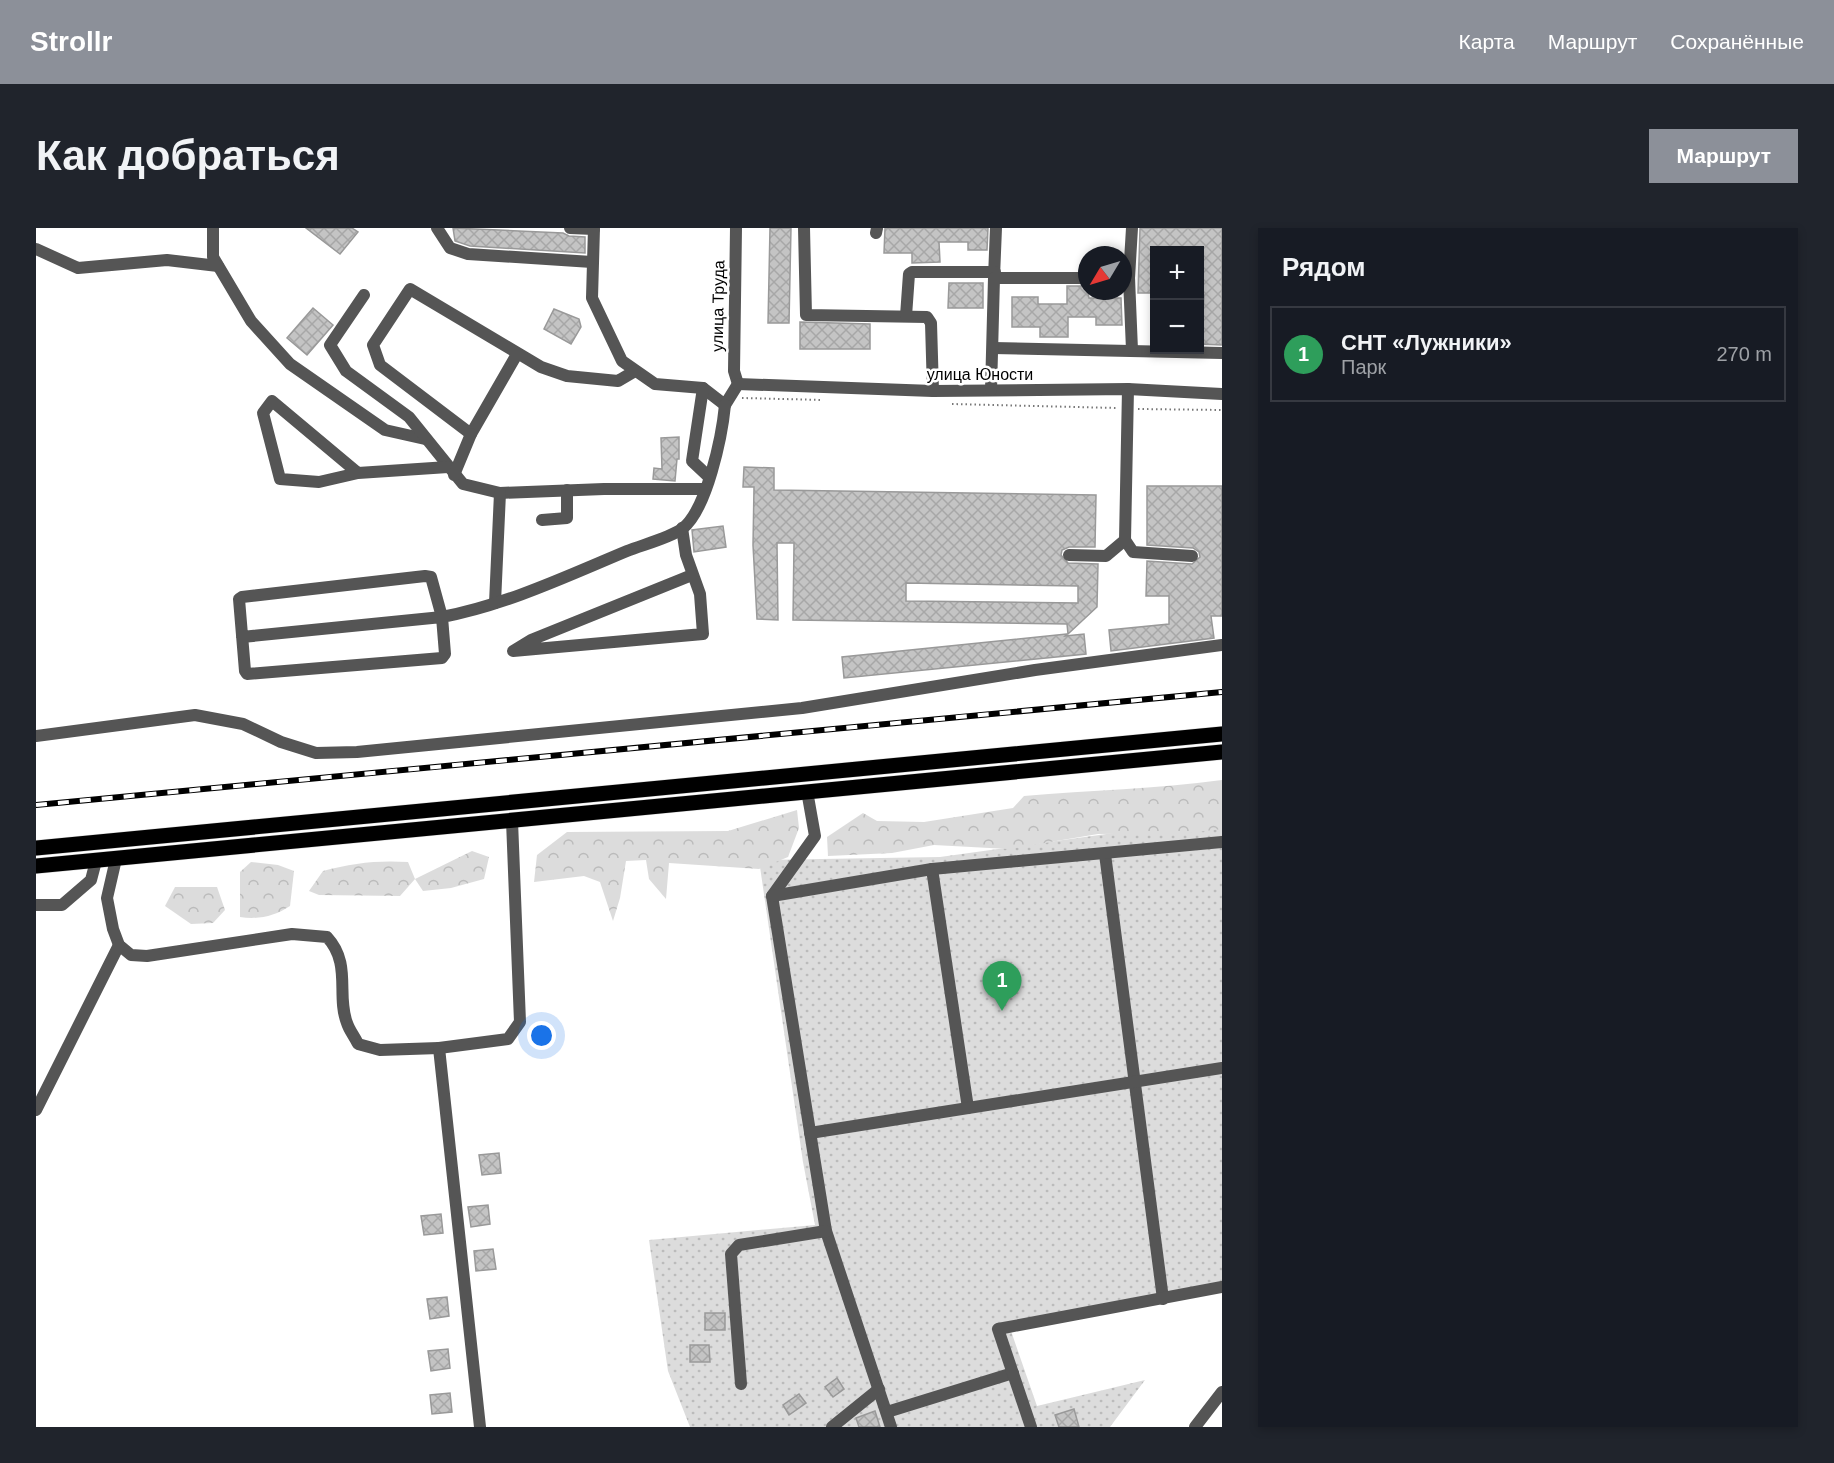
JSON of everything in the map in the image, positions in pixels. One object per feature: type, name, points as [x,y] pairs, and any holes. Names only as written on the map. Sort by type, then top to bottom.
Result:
[{"type":"main road","points":[[36,848],[1222,734]]},
{"type":"main road","points":[[36,866],[1222,752]]},
{"type":"street","points":[[213,228],[213,257],[218,266],[251,321],[290,364],[385,430],[425,440]]},
{"type":"street","points":[[437,228],[450,248],[468,255],[592,262]]},
{"type":"street","points":[[570,228],[594,228],[592,298],[622,361],[655,384],[703,388],[728,401]]},
{"type":"street","name":"улица Труда","points":[[736,228],[734,371],[738,384]]},
{"type":"street","points":[[804,228],[806,315],[927,316],[931,323],[933,391]]},
{"type":"street","points":[[991,390],[996,228]]},
{"type":"street","points":[[1130,246],[1132,228]]},
{"type":"street","points":[[36,249],[78,268],[167,260],[218,266]]},
{"type":"street","points":[[906,316],[909,274],[912,272],[1078,278]]},
{"type":"street","points":[[471,434],[380,365],[374,345],[410,289],[541,367],[567,376],[618,381],[635,370]]},
{"type":"street","points":[[364,295],[330,345],[346,371],[409,417],[425,440],[463,484],[500,493],[704,489]]},
{"type":"street","points":[[1128,300],[1132,350]]},
{"type":"street","points":[[993,348],[1222,353]]},
{"type":"street","points":[[451,471],[517,354]]},
{"type":"street","points":[[242,637],[442,617],[473,611],[682,528],[699,506],[722,430],[728,401],[738,384]]},
{"type":"street","name":"улица Юности","points":[[738,384],[933,391],[1128,389],[1222,394]]},
{"type":"street","points":[[703,388],[692,461],[708,476]]},
{"type":"street","points":[[1128,389],[1125,540],[1133,552],[1192,556]]},
{"type":"street","points":[[358,473],[272,401],[263,413],[280,479],[319,483],[358,473],[451,471]]},
{"type":"street","points":[[542,520],[567,518],[567,490]]},
{"type":"street","points":[[495,603],[500,493]]},
{"type":"street","points":[[682,528],[692,575],[700,594],[704,634],[513,651],[531,640],[692,575]]},
{"type":"street","points":[[1069,555],[1106,556],[1125,540]]},
{"type":"street","points":[[424,576],[431,577],[435,582],[442,617],[445,654],[442,658],[247,674],[239,599],[424,576]]},
{"type":"street","points":[[36,736],[195,715],[243,724],[281,742],[316,753],[357,752],[801,708],[1035,670],[1222,645]]},
{"type":"street","points":[[807,792],[815,836],[772,896],[826,1231],[891,1427]]},
{"type":"street","points":[[116,859],[107,898],[113,929],[119,945],[131,955],[147,956],[292,934],[327,937],[335,946],[343,976],[346,1022],[358,1044],[380,1050],[439,1048],[508,1039],[520,1022],[512,821]]},
{"type":"street","points":[[772,896],[932,869],[1222,842]]},
{"type":"street","points":[[1105,854],[1163,1299]]},
{"type":"street","points":[[36,905],[62,905],[91,880],[96,861]]},
{"type":"street","points":[[932,869],[968,1108]]},
{"type":"street","points":[[36,1110],[119,945]]},
{"type":"street","points":[[439,1048],[480,1427]]},
{"type":"street","points":[[810,1133],[1222,1068]]},
{"type":"street","points":[[741,1384],[731,1254],[739,1245],[826,1231]]},
{"type":"street","points":[[1031,1427],[998,1329],[1222,1287]]},
{"type":"street","points":[[887,1413],[1013,1373]]},
{"type":"street","points":[[832,1427],[879,1389]]},
{"type":"street","points":[[1195,1427],[1222,1392]]},
{"type":"path","points":[[728,401],[825,400]]},
{"type":"path","points":[[941,403],[1222,410]]},
{"type":"green space","points":[[1222,780],[1222,829],[1188,833],[1098,834],[1008,849],[934,845],[892,853],[828,856],[827,837],[863,813],[877,821],[924,822],[1013,808],[1024,796]]},
{"type":"green space","points":[[797,810],[799,828],[788,857],[759,869],[669,863],[666,899],[649,879],[646,860],[626,861],[620,898],[613,921],[600,882],[584,876],[534,882],[537,855],[567,832],[728,831]]},
{"type":"green space","points":[[1222,818],[1222,1291],[1011,1331],[1037,1406],[1145,1380],[1110,1427],[690,1427],[668,1371],[649,1240],[815,1225],[803,1162],[759,860],[940,857]]},
{"type":"green space","points":[[472,851],[489,857],[484,879],[451,888],[423,891],[415,879]]},
{"type":"green space","points":[[251,862],[278,865],[294,871],[290,906],[266,916],[240,917],[240,872]]},
{"type":"green space","points":[[408,862],[415,879],[400,896],[319,895],[309,891],[323,871],[365,863]]},
{"type":"green space","points":[[175,887],[217,887],[225,910],[213,923],[191,924],[165,906]]},
{"type":"building","points":[[306,228],[352,228],[358,232],[340,254]]},
{"type":"building","points":[[453,228],[563,233],[569,236],[585,237],[585,253],[470,246],[455,241]]},
{"type":"building","points":[[770,228],[791,228],[789,323],[768,323]]},
{"type":"building","points":[[885,228],[988,228],[987,250],[968,250],[968,242],[939,242],[940,262],[912,263],[912,253],[884,253]]},
{"type":"building","points":[[1140,228],[1222,228],[1222,345],[1204,344],[1204,246],[1150,246],[1150,293],[1138,293]]},
{"type":"building","points":[[949,283],[983,283],[983,308],[948,308]]},
{"type":"building","points":[[1067,286],[1078,286],[1078,300],[1121,300],[1122,325],[1096,325],[1096,317],[1068,317],[1068,337],[1040,337],[1040,327],[1012,327],[1012,297],[1038,297],[1038,304],[1067,304]]},
{"type":"building","points":[[313,308],[333,325],[307,355],[287,338]]},
{"type":"building","points":[[554,309],[579,319],[581,327],[571,344],[544,329]]},
{"type":"building","points":[[800,322],[870,324],[870,349],[800,349]]},
{"type":"building","points":[[679,437],[679,459],[677,459],[675,481],[653,479],[654,468],[662,469],[661,438]]},
{"type":"building","points":[[744,467],[774,468],[774,490],[1096,495],[1095,547],[1069,547],[1062,550],[1061,555],[1068,563],[1098,564],[1097,607],[1068,634],[1067,624],[793,620],[794,543],[777,543],[778,620],[757,619],[753,545],[754,487],[743,487]],"holes":[[[906,583],[1078,586],[1078,603],[906,601]]]},
{"type":"building","points":[[1147,486],[1222,486],[1222,616],[1211,616],[1214,638],[1111,651],[1109,630],[1169,624],[1169,596],[1146,596],[1147,561],[1192,564],[1200,557],[1199,552],[1193,548],[1147,545]]},
{"type":"building","points":[[723,526],[726,547],[694,552],[692,530]]},
{"type":"building","points":[[1067,634],[1065,636],[1084,634],[1086,654],[844,678],[842,657]]},
{"type":"building","points":[[499,1153],[501,1173],[482,1175],[479,1155]]},
{"type":"building","points":[[488,1205],[490,1224],[471,1227],[468,1207]]},
{"type":"building","points":[[441,1214],[443,1233],[424,1235],[421,1216]]},
{"type":"building","points":[[493,1249],[496,1269],[476,1271],[474,1251]]},
{"type":"building","points":[[447,1297],[449,1316],[430,1319],[427,1299]]},
{"type":"building","points":[[705,1313],[725,1313],[725,1330],[705,1330]]},
{"type":"building","points":[[690,1345],[709,1345],[710,1362],[690,1362]]},
{"type":"building","points":[[448,1349],[450,1368],[431,1371],[428,1351]]},
{"type":"building","points":[[837,1378],[844,1389],[833,1397],[825,1387]]},
{"type":"building","points":[[450,1393],[452,1412],[432,1414],[430,1395]]},
{"type":"building","points":[[799,1394],[806,1403],[789,1415],[783,1405]]},
{"type":"building","points":[[1074,1409],[1079,1427],[1059,1427],[1055,1415]]},
{"type":"building","points":[[875,1411],[880,1427],[859,1427],[856,1418]]},
{"type":"railway","points":[[36,805],[1222,692]]},
{"type":"place","name":"СНТ «Лужники»","points":[[1002,1011]]}]
